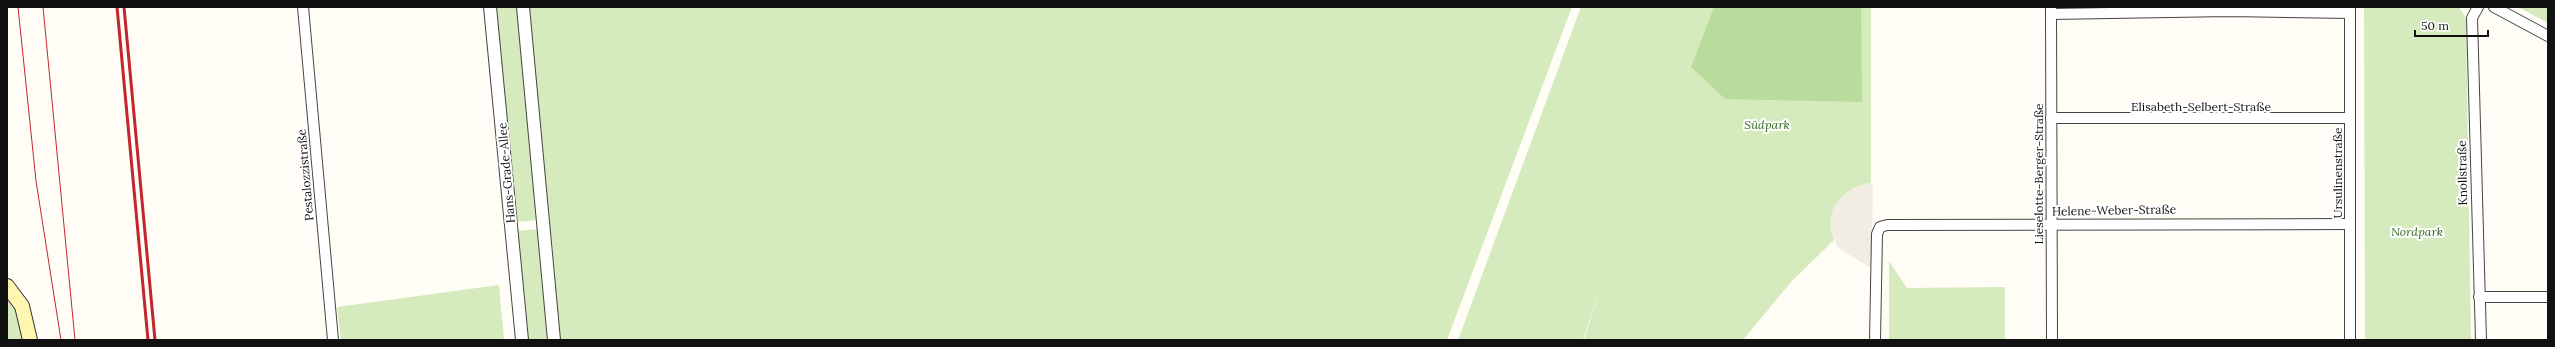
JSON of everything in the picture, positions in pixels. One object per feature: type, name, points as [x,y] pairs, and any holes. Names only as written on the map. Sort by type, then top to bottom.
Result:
[{"type":"main road","points":[[7,286],[22,306],[30,340]]},
{"type":"street","name":"Pestalozzistraße","points":[[303,7],[333,340]]},
{"type":"street","name":"Hans-Grade-Allee","points":[[490,7],[522,340]]},
{"type":"street","points":[[523,7],[554,340]]},
{"type":"street","name":"Knollstraße","points":[[2478,7],[2472,18],[2480,340]]},
{"type":"street","points":[[2494,7],[2548,36]]},
{"type":"street","points":[[2051,10],[2350,10]]},
{"type":"street","name":"Lieselotte-Berger-Straße","points":[[2051,10],[2052,340]]},
{"type":"street","name":"Ursulinenstraße","points":[[2350,10],[2350,340]]},
{"type":"street","name":"Elisabeth-Selbert-Straße","points":[[2051,118],[2350,118]]},
{"type":"street","name":"Helene-Weber-Straße","points":[[1875,340],[1877,234],[1880,227],[1887,224],[2350,224]]},
{"type":"street","points":[[2479,297],[2548,297]]},
{"type":"green space","points":[[495,7],[518,7],[538,220],[515,222]]},
{"type":"green space","points":[[528,7],[1572,7],[1447,340],[560,340]]},
{"type":"green space","name":"Südpark","points":[[1581,7],[1871,7],[1871,183],[1851,190],[1838,202],[1832,219],[1834,240],[1791,282],[1743,340],[1584,340],[1601,285],[1583,340],[1458,340]]},
{"type":"green space","points":[[1714,7],[1861,7],[1862,102],[1725,99],[1691,67]]},
{"type":"green space","name":"Nordpark","points":[[2364,7],[2459,7],[2466,18],[2471,340],[2365,340]]},
{"type":"green space","points":[[2518,7],[2548,7],[2548,23]]},
{"type":"green space","points":[[539,229],[550,340],[527,340],[517,231]]},
{"type":"green space","points":[[1889,261],[1907,288],[2005,287],[2005,340],[1889,340]]},
{"type":"green space","points":[[499,285],[504,340],[341,340],[337,307]]},
{"type":"green space","points":[[7,296],[13,301],[22,340],[7,340]]},
{"type":"shaded area","points":[[1868,183],[1873,185],[1871,268],[1838,248],[1830,228],[1831,215],[1835,204],[1853,188]]},
{"type":"tram line","points":[[18,7],[36,181],[61,340]]},
{"type":"tram line","points":[[43,7],[75,340]]},
{"type":"railway","points":[[117,7],[148,340]]},
{"type":"railway","points":[[124,7],[155,340]]}]
